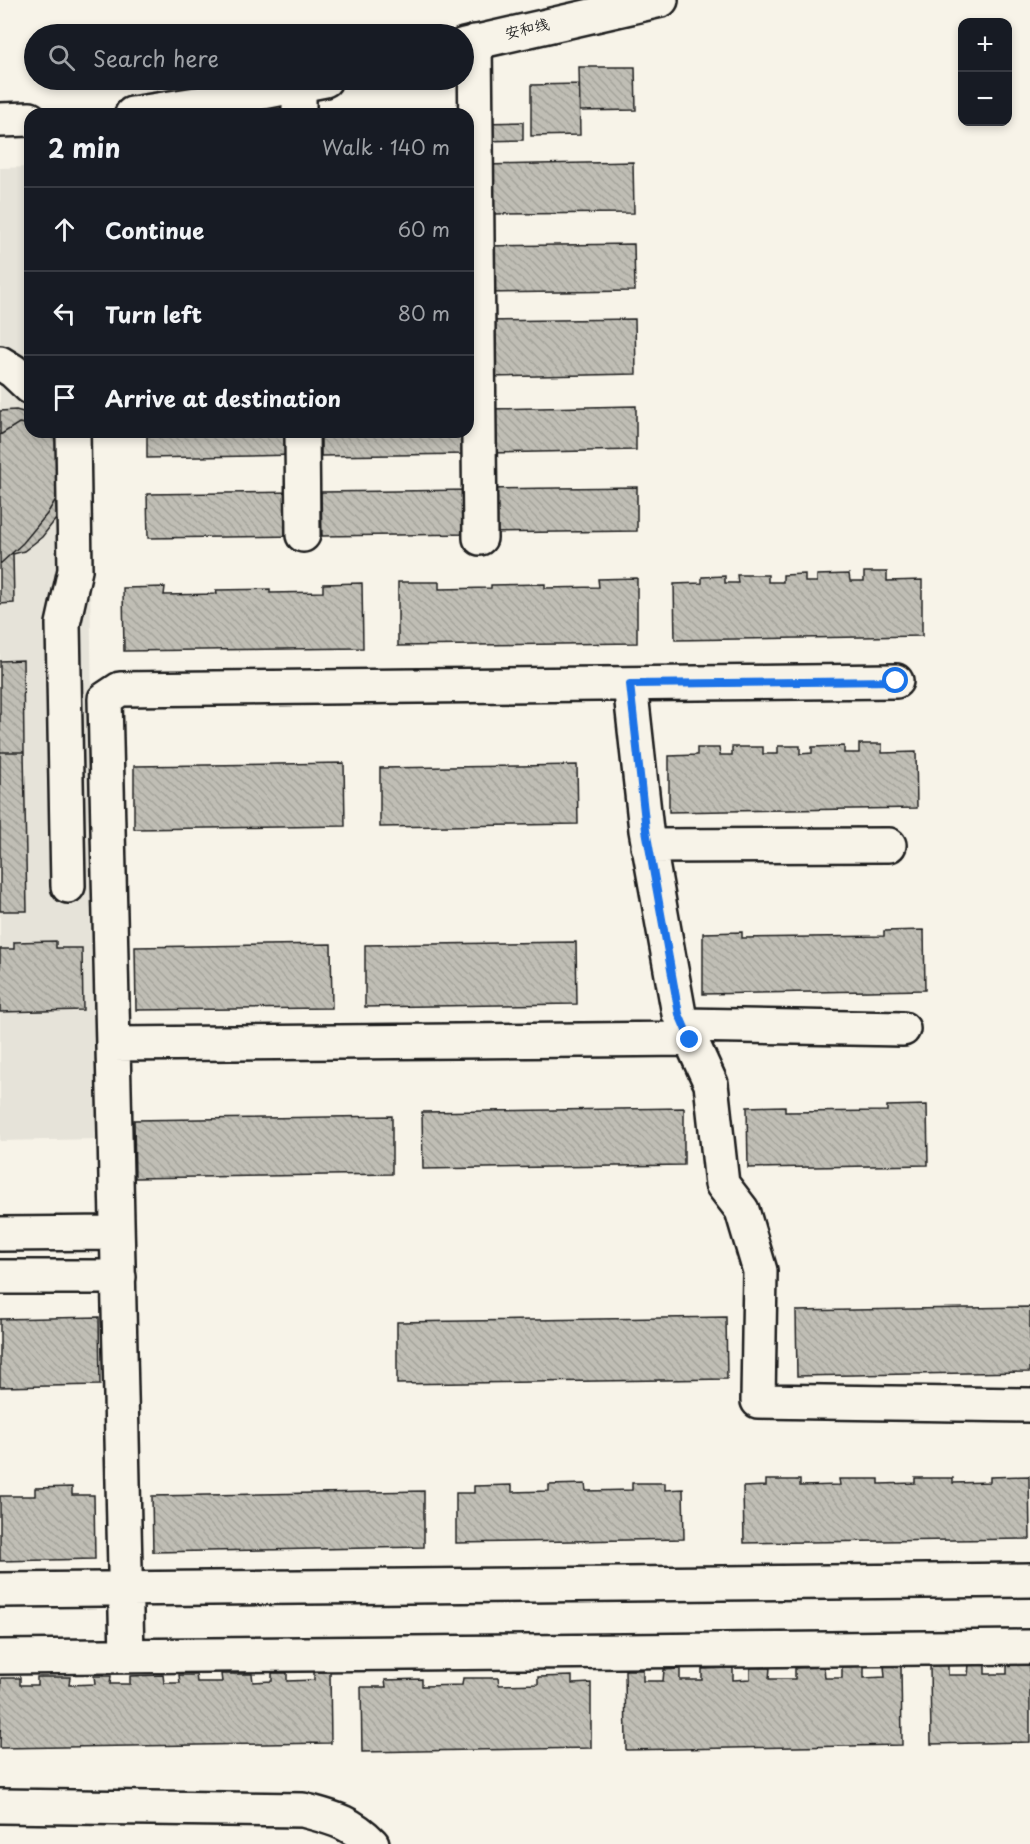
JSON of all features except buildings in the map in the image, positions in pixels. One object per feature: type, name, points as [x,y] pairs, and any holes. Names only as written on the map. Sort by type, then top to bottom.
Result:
[{"type":"street","name":"安和线","points":[[474,42],[661,0]]},
{"type":"street","points":[[470,90],[470,108]]},
{"type":"street","points":[[182,108],[308,93]]},
{"type":"street","points":[[0,120],[24,119]]},
{"type":"street","points":[[474,268],[480,538]]},
{"type":"street","points":[[0,363],[14,371],[24,381]]},
{"type":"street","points":[[68,886],[63,624],[75,570],[73,438]]},
{"type":"street","points":[[302,438],[303,535]]},
{"type":"street","points":[[128,1656],[105,699],[120,689],[896,681]]},
{"type":"street","points":[[630,684],[648,846],[679,1014],[711,1084],[722,1184],[742,1210],[760,1271],[758,1401],[1030,1405]]},
{"type":"street","points":[[648,846],[889,845]]},
{"type":"street","points":[[113,1044],[903,1029]]},
{"type":"street","points":[[0,1234],[117,1233]]},
{"type":"street","points":[[0,1277],[119,1277]]},
{"type":"street","points":[[0,1590],[1030,1580]]},
{"type":"street","points":[[0,1657],[1030,1647]]},
{"type":"street","points":[[0,1806],[303,1810],[342,1820],[372,1844]]},
{"type":"shaded area","points":[[24,167],[24,438],[88,438],[98,1139],[0,1141],[0,168]]},
{"type":"route","points":[[690,1040],[679,1014],[648,846],[630,684],[896,681]]}]
